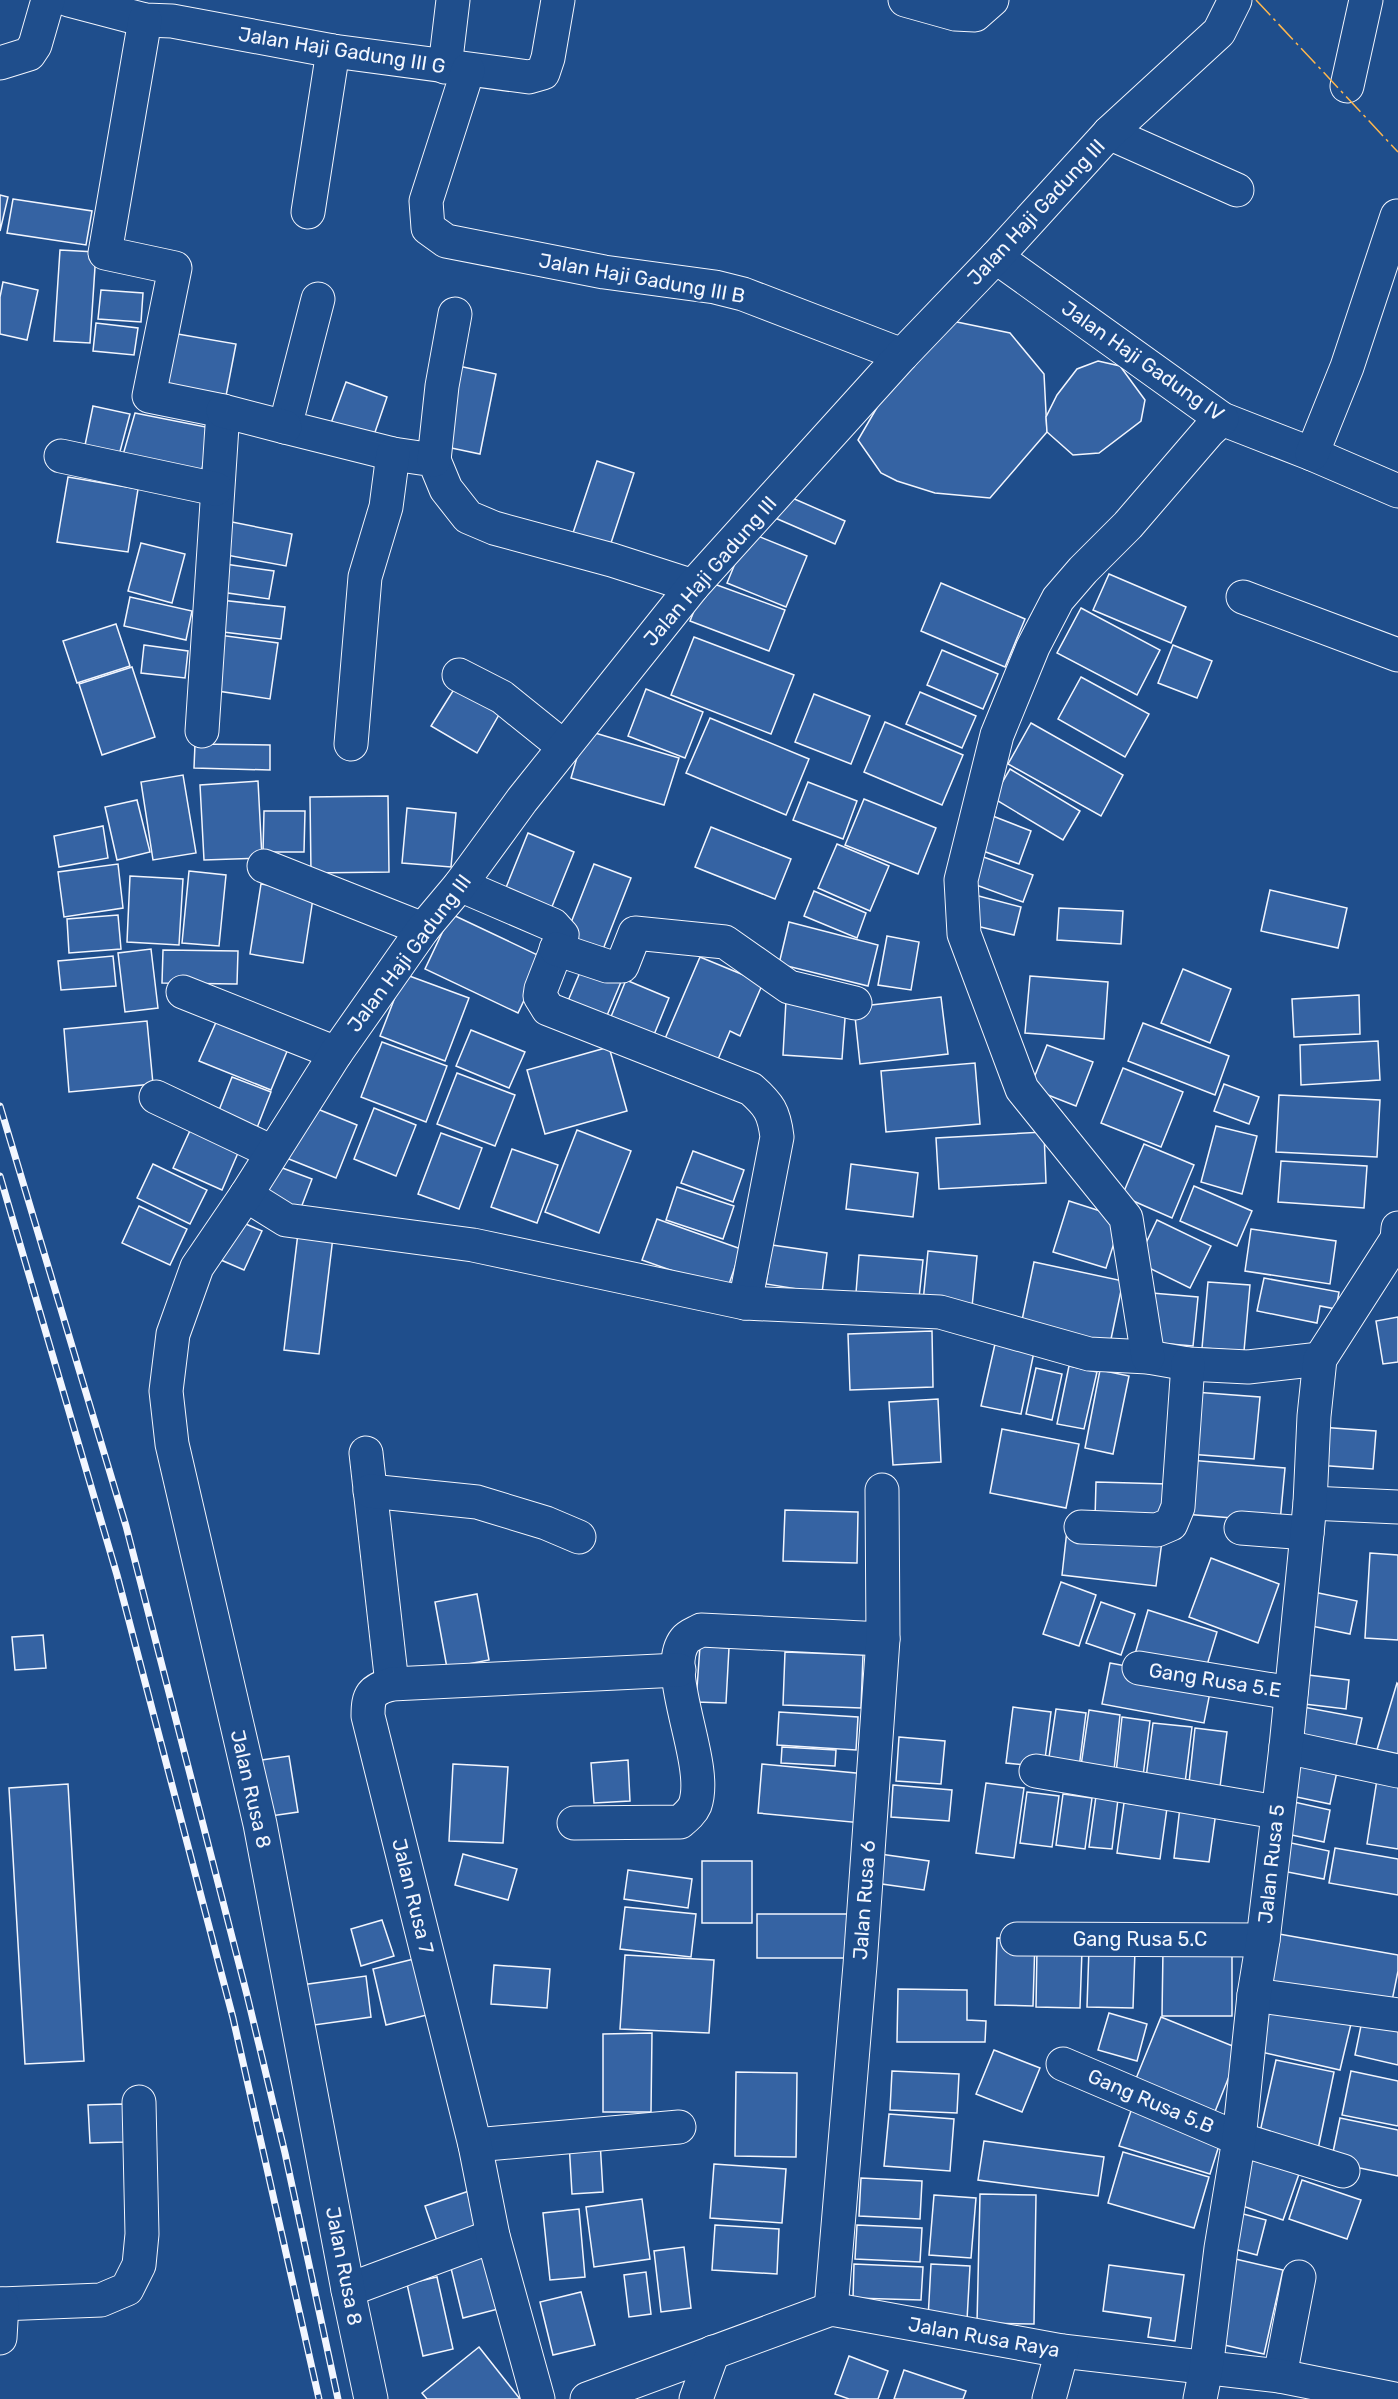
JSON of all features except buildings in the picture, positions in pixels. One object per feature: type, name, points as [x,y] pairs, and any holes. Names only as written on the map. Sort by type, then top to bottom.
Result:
[{"type":"street","points":[[0,63],[29,54],[35,45],[48,0]]},
{"type":"street","name":"Jalan Haji Gadung III G","points":[[69,0],[165,14],[333,51],[529,77],[543,73],[548,58],[558,0]]},
{"type":"street","points":[[453,0],[456,68]]},
{"type":"street","points":[[905,0],[955,14],[975,15],[992,0]]},
{"type":"street","name":"Jalan Haji Gadung III","points":[[246,1196],[336,1053],[423,929],[460,885],[564,747],[693,586],[902,355],[996,257],[1109,133],[1219,32],[1235,0]]},
{"type":"street","points":[[1347,86],[1366,0]]},
{"type":"street","points":[[165,14],[105,253],[175,268],[149,396],[223,411],[393,454],[434,460]]},
{"type":"street","points":[[308,212],[333,51]]},
{"type":"street","name":"Jalan Haji Gadung III B","points":[[456,68],[426,201],[428,228],[446,241],[604,272],[725,290],[754,298],[902,355]]},
{"type":"street","points":[[1109,133],[1237,189]]},
{"type":"street","points":[[1312,454],[1347,367],[1397,216]]},
{"type":"street","name":"Jalan Haji Gadung IV","points":[[996,257],[1222,419],[1398,491]]},
{"type":"street","points":[[293,428],[318,299]]},
{"type":"street","points":[[455,314],[442,386],[434,460],[446,489],[468,517],[494,528],[612,560],[693,586]]},
{"type":"street","points":[[202,731],[216,489],[223,411]]},
{"type":"street","points":[[1148,1357],[1126,1218],[1022,1089],[964,934],[962,880],[998,735],[1033,646],[1058,599],[1128,525],[1208,432],[1222,419]]},
{"type":"street","points":[[351,744],[364,578],[386,507],[393,454]]},
{"type":"street","points":[[61,456],[216,489]]},
{"type":"street","points":[[1243,597],[1398,655]]},
{"type":"street","points":[[459,675],[502,697],[564,747]]},
{"type":"street","points":[[264,866],[423,929]]},
{"type":"street","points":[[460,885],[553,925],[562,934],[540,996],[548,1009],[751,1089],[765,1101],[775,1117],[777,1137],[744,1303]]},
{"type":"street","points":[[556,949],[607,966],[622,966],[635,933],[725,942],[789,987],[855,1004]]},
{"type":"street","points":[[183,992],[336,1053]]},
{"type":"street","points":[[156,1097],[272,1152]]},
{"type":"street","points":[[246,1196],[286,1220],[473,1245],[744,1303],[940,1312],[1089,1354],[1148,1357],[1188,1364],[1248,1368],[1320,1359],[1398,1235]]},
{"type":"street","name":"Jalan Rusa 8","points":[[246,1196],[197,1268],[173,1334],[166,1391],[172,1444],[260,1824],[348,2290],[371,2399]]},
{"type":"street","name":"Jalan Rusa 5","points":[[1203,2384],[1221,2248],[1239,2139],[1254,1995],[1263,1940],[1286,1747],[1308,1518],[1320,1359]]},
{"type":"street","points":[[1081,1527],[1157,1530],[1171,1524],[1178,1507],[1188,1364]]},
{"type":"street","points":[[366,1454],[392,1684],[678,1670]]},
{"type":"street","name":"Jalan Rusa 6","points":[[831,2309],[860,1965],[883,1639],[882,1490]]},
{"type":"street","points":[[370,1491],[477,1502],[579,1537]]},
{"type":"street","points":[[1241,1528],[1398,1506]]},
{"type":"street","points":[[574,1823],[680,1822],[689,1815],[695,1804],[699,1783],[677,1660],[687,1638],[701,1630],[883,1639]]},
{"type":"street","name":"Gang Rusa 5.E","points":[[1139,1668],[1291,1693]]},
{"type":"street","name":"Jalan Rusa 7","points":[[392,1684],[377,1688],[368,1701],[368,1716],[475,2145],[493,2236],[538,2399]]},
{"type":"street","points":[[1286,1747],[1398,1771]]},
{"type":"street","points":[[1036,1771],[1277,1812]]},
{"type":"street","name":"Gang Rusa 5.C","points":[[1017,1939],[1263,1940]]},
{"type":"street","points":[[1254,1995],[1398,2015]]},
{"type":"street","name":"Gang Rusa 5.B","points":[[1063,2064],[1239,2139],[1343,2171]]},
{"type":"street","points":[[0,2338],[1,2304],[101,2300],[127,2289],[139,2265],[142,2234],[139,2102]]},
{"type":"street","points":[[475,2145],[679,2127]]},
{"type":"street","points":[[348,2290],[493,2236]]},
{"type":"street","points":[[1280,2376],[1299,2277]]},
{"type":"street","points":[[587,2399],[831,2309]]},
{"type":"street","name":"Jalan Rusa Raya","points":[[831,2309],[1062,2351],[1203,2384],[1280,2376],[1394,2399]]},
{"type":"street","points":[[1049,2399],[1062,2351]]},
{"type":"street","points":[[696,2399],[713,2352]]},
{"type":"railway","points":[[0,1106],[126,1526],[247,1995],[285,2153],[338,2399]]},
{"type":"railway","points":[[0,1176],[117,1575],[233,2018],[319,2399]]},
{"type":"power","points":[[1256,0],[1398,152]]}]
